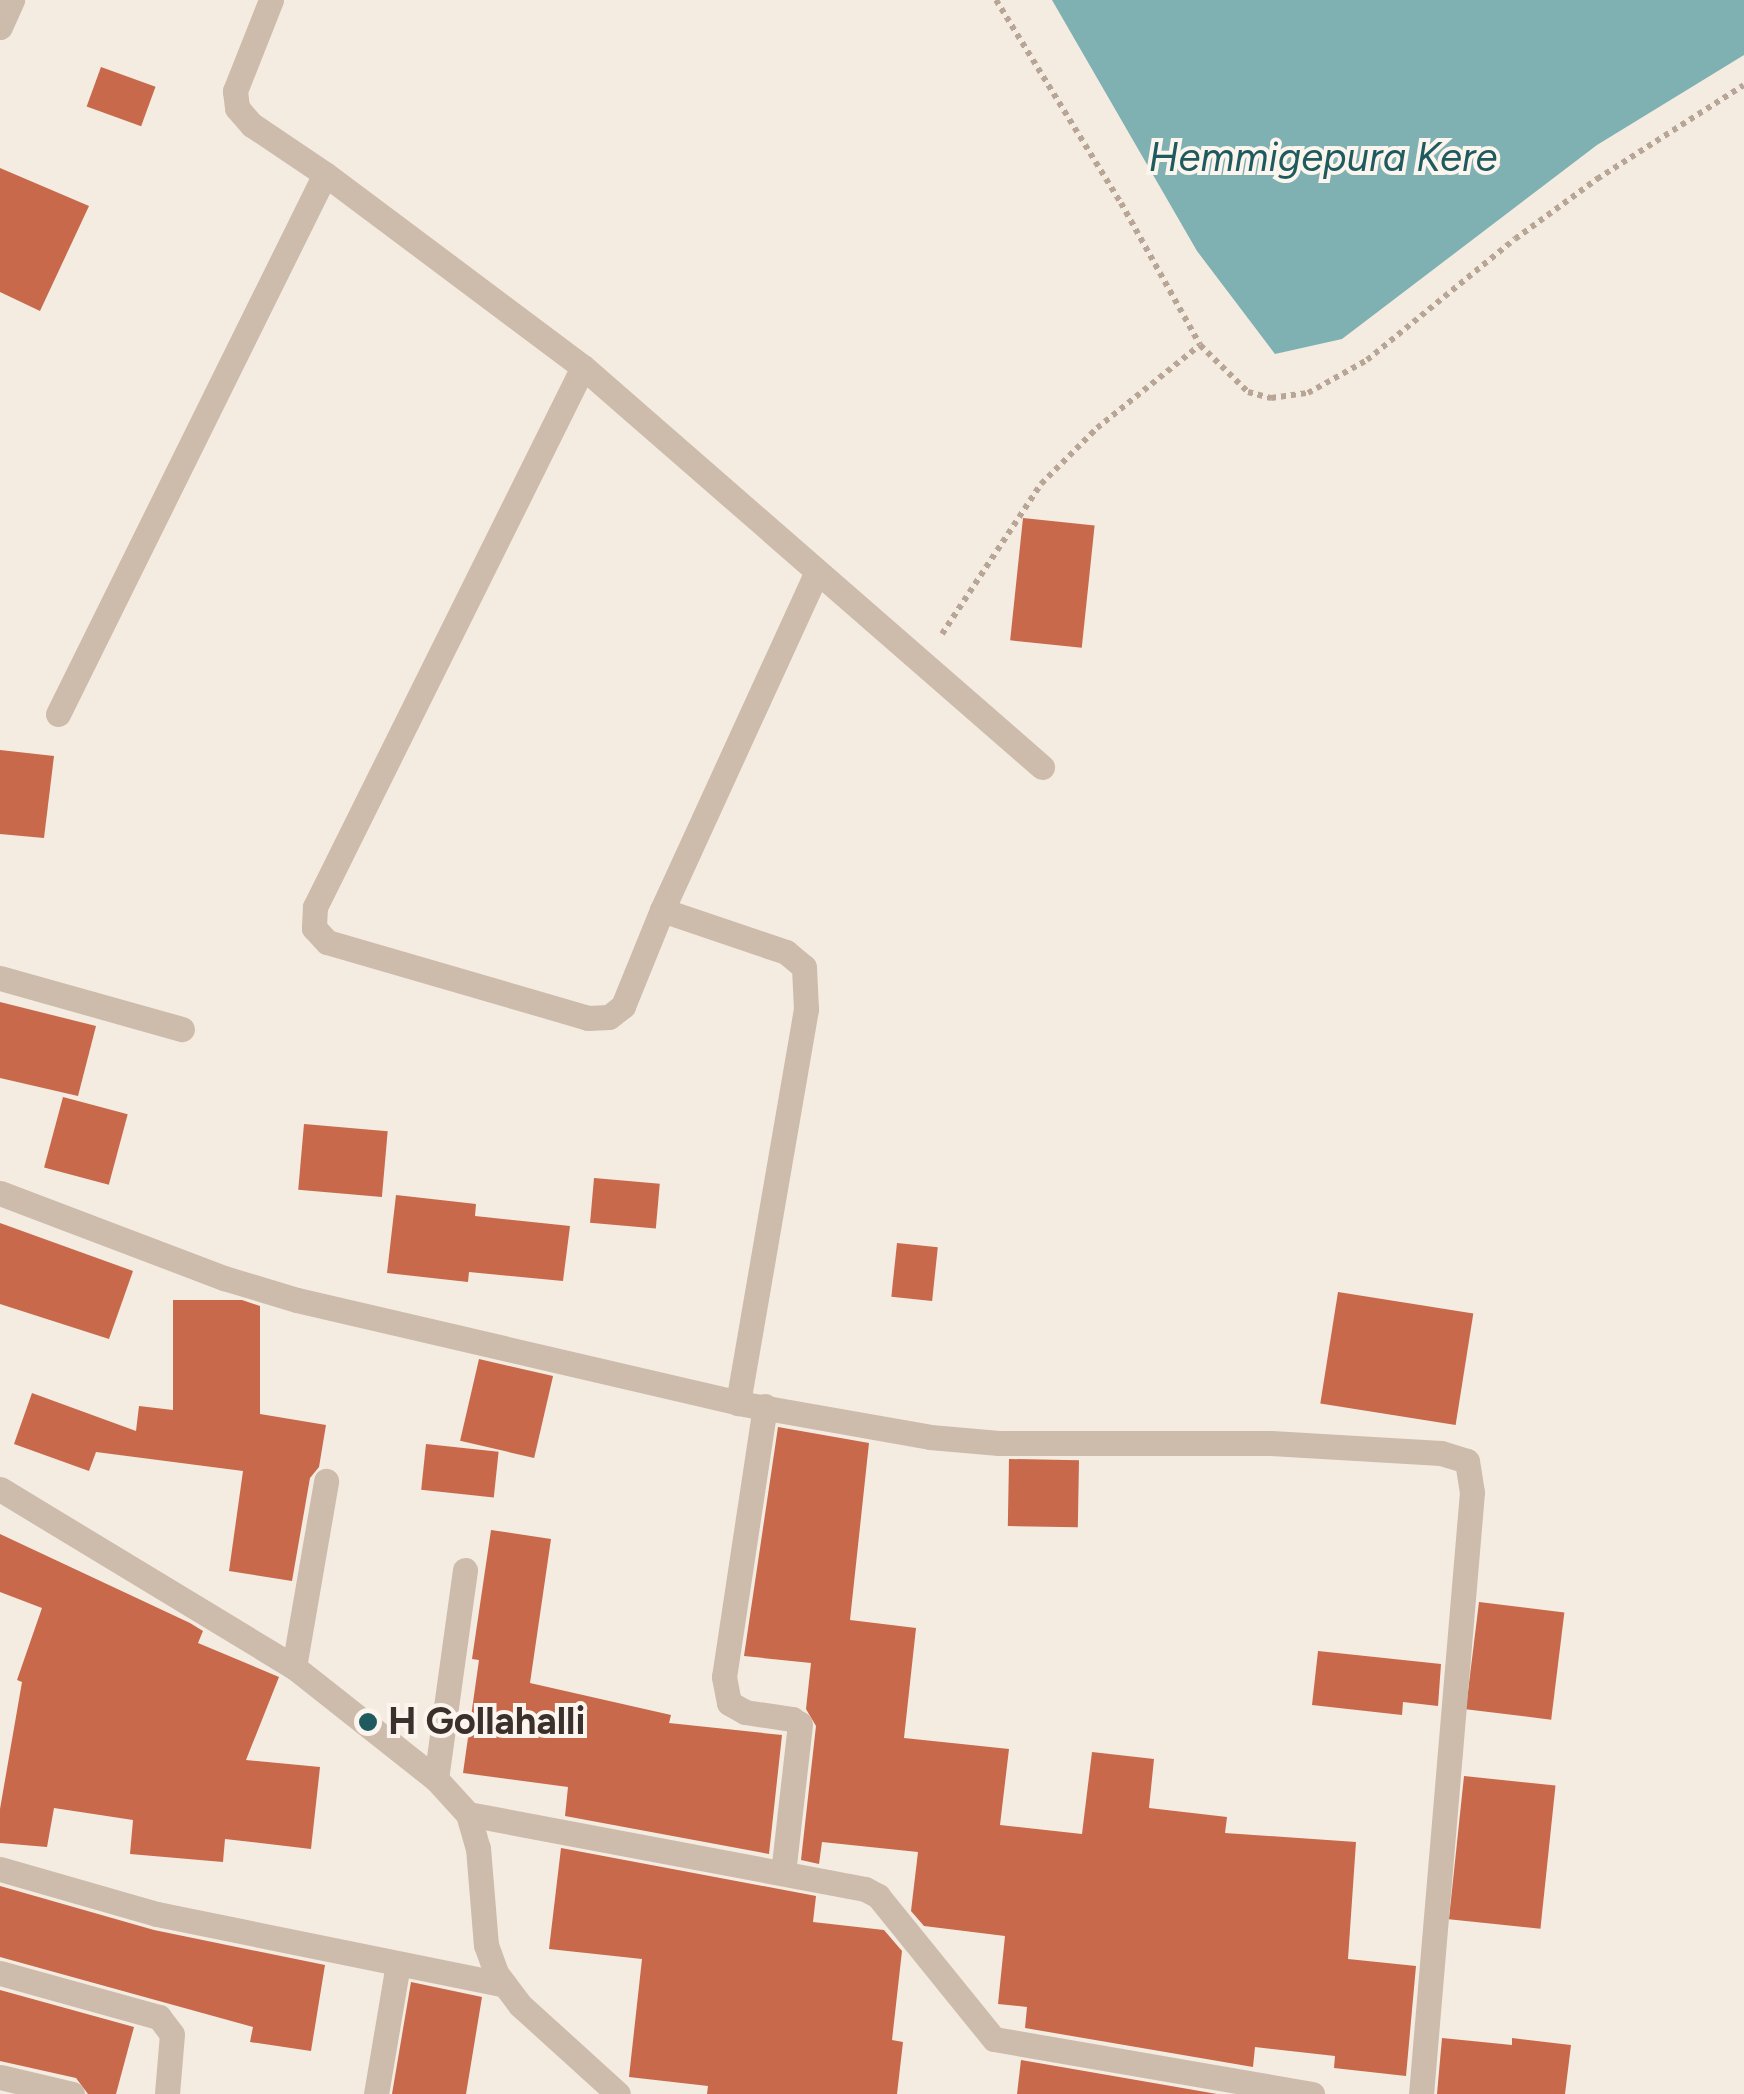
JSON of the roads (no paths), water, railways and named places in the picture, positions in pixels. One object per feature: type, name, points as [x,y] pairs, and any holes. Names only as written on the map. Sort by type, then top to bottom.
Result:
[{"type":"street","points":[[0,26],[12,0]]},
{"type":"street","points":[[271,0],[236,91],[236,108],[252,125],[326,174],[583,367],[1042,767]]},
{"type":"street","points":[[58,714],[326,174]]},
{"type":"street","points":[[583,367],[315,907],[314,928],[327,942],[588,1018],[609,1017],[624,1006],[662,910],[816,573]]},
{"type":"street","points":[[662,910],[786,952],[804,967],[806,1009],[738,1403]]},
{"type":"street","points":[[0,978],[182,1028]]},
{"type":"street","points":[[0,1193],[174,1260],[297,1300],[738,1403],[930,1437],[999,1443],[1270,1442],[1440,1453],[1467,1462],[1472,1492],[1420,2094]]},
{"type":"street","points":[[765,1406],[724,1677],[729,1703],[745,1712],[792,1718],[800,1724],[783,1873]]},
{"type":"street","points":[[294,1667],[326,1481]]},
{"type":"street","points":[[0,1489],[294,1667],[436,1779],[468,1814],[478,1848],[488,1956],[504,1985],[618,2094]]},
{"type":"street","points":[[436,1779],[465,1570]]},
{"type":"street","points":[[468,1814],[844,1883],[878,1896],[994,2038],[1312,2094]]},
{"type":"street","points":[[0,1869],[157,1914],[504,1985]]},
{"type":"street","points":[[376,2094],[398,1964]]},
{"type":"street","points":[[0,1973],[160,2017],[172,2034],[167,2094]]},
{"type":"street","points":[[0,2077],[72,2094]]},
{"type":"water","name":"Hemmigepura Kere","points":[[1052,0],[1744,0],[1744,55],[1597,145],[1342,339],[1275,354],[1197,251]]},
{"type":"place","name":"H Gollahalli","points":[[368,1722]]}]
